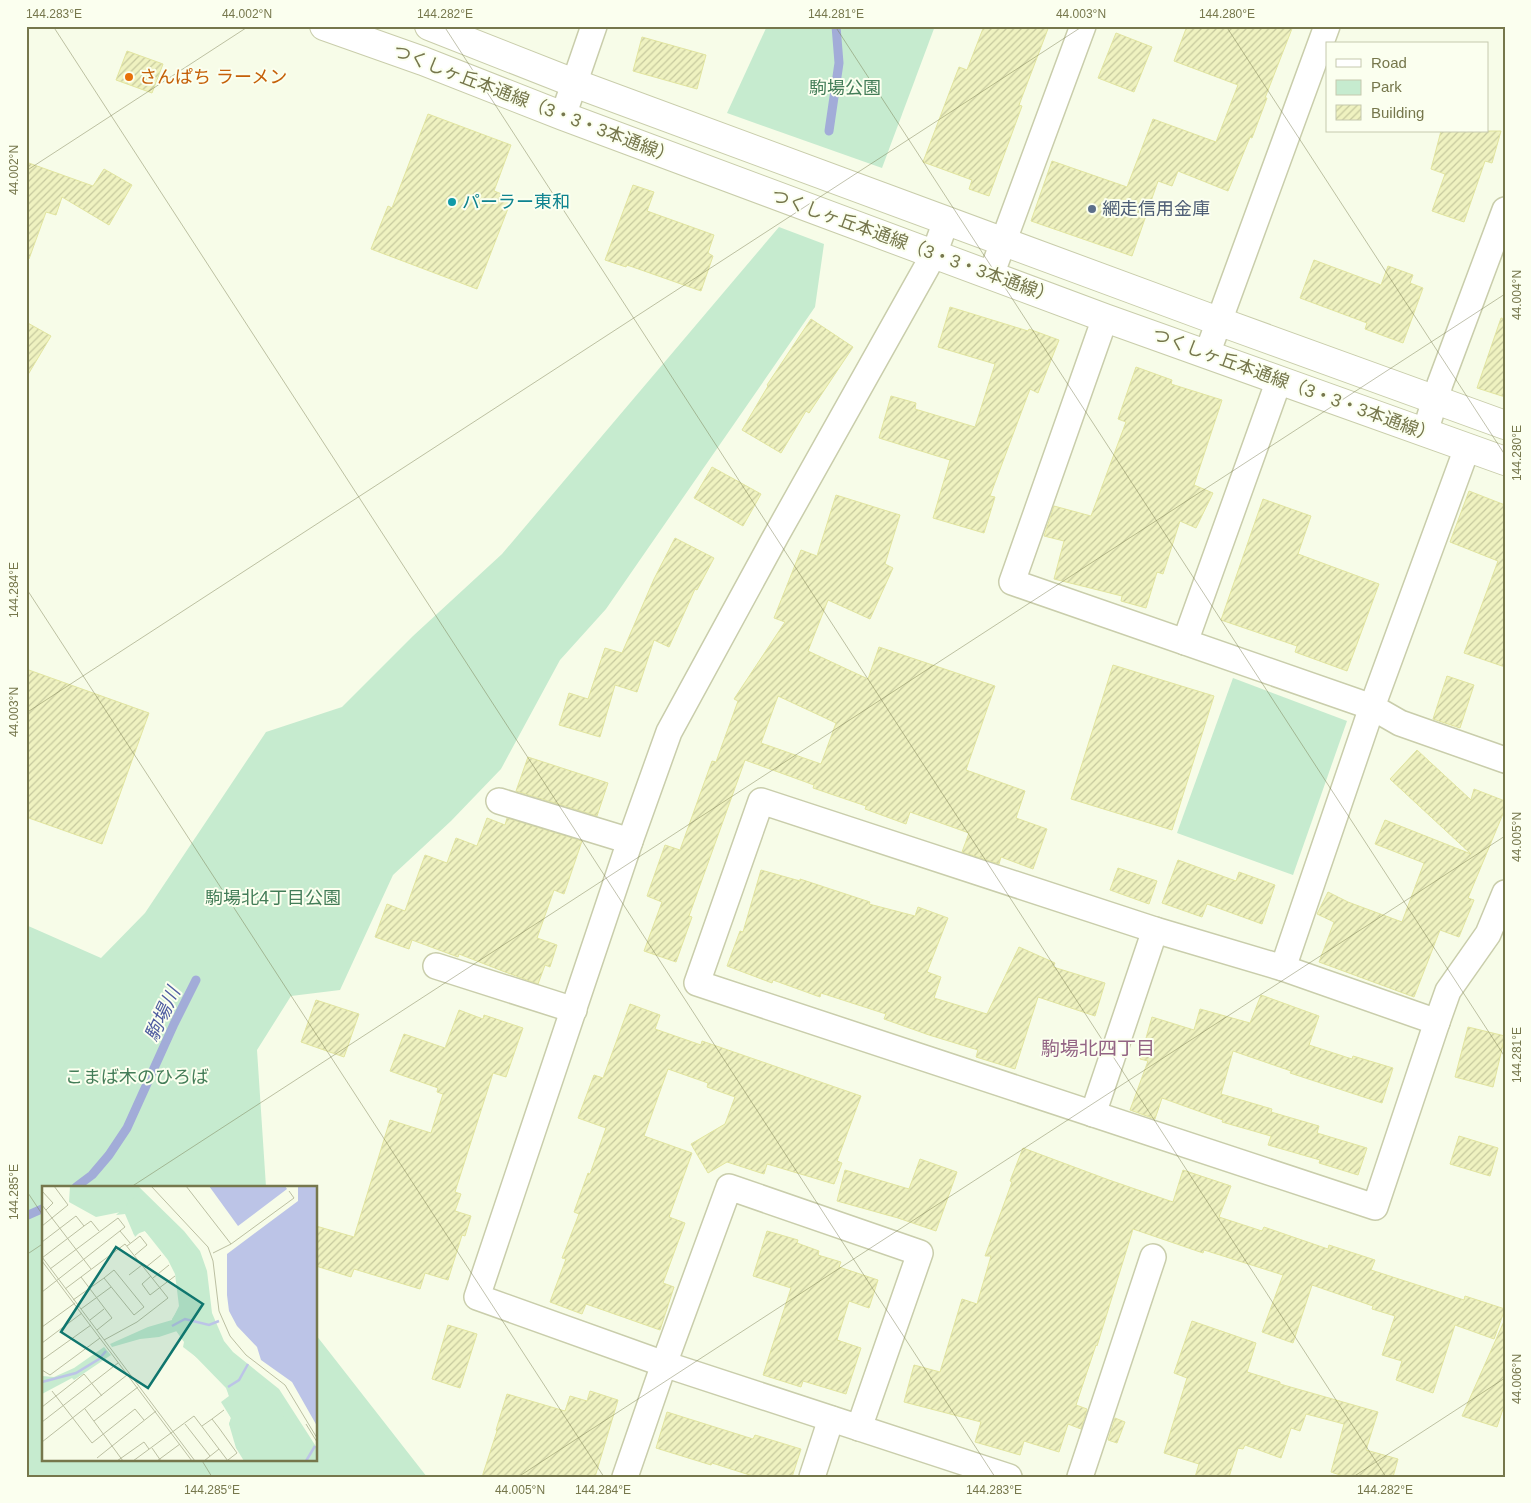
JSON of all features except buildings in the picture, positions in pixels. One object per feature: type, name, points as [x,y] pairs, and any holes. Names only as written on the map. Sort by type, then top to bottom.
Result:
[{"type":"street","name":"つくしヶ丘本通線（3・3・3本通線）","points":[[428,26],[574,83],[946,221],[1505,424]]},
{"type":"street","points":[[563,116],[594,26]]},
{"type":"street","points":[[991,274],[1083,26]]},
{"type":"street","points":[[1206,354],[1327,26]]},
{"type":"street","name":"つくしヶ丘本通線（3・3・3本通線）","points":[[339,29],[563,116],[1105,318],[1505,461]]},
{"type":"street","points":[[1424,432],[1505,210]]},
{"type":"street","points":[[946,221],[934,254],[777,534],[669,732],[630,841],[477,1297],[664,1364],[1009,1477]]},
{"type":"street","points":[[1105,318],[1012,582],[1372,707],[1400,723],[1505,760]]},
{"type":"street","points":[[1185,642],[1279,380]]},
{"type":"street","points":[[1283,968],[1372,707],[1467,448]]},
{"type":"street","points":[[499,801],[630,841]]},
{"type":"street","points":[[1437,1022],[1283,968],[1155,930],[761,801],[697,983],[1375,1208],[1448,991],[1488,934],[1505,893]]},
{"type":"street","points":[[1093,1114],[1155,930]]},
{"type":"street","points":[[436,966],[574,1010]]},
{"type":"street","points":[[625,1477],[729,1187],[920,1253],[859,1428]]},
{"type":"street","points":[[1080,1477],[1154,1257]]},
{"type":"street","points":[[812,1477],[831,1419]]},
{"type":"green space","name":"駒場公園","points":[[767,26],[935,26],[882,168],[727,113]]},
{"type":"green space","name":"駒場北4丁目公園","points":[[779,227],[824,244],[815,307],[606,609],[560,660],[501,769],[451,821],[393,875],[340,990],[291,996],[257,1050],[266,1186],[42,1186],[42,1460],[318,1460],[318,1338],[427,1477],[26,1477],[26,925],[101,958],[145,913],[266,732],[342,707],[413,636],[502,554]]},
{"type":"green space","points":[[1233,678],[1347,721],[1293,875],[1177,833]]},
{"type":"waterway","name":"駒場川","points":[[829,131],[839,63],[836,26]]},
{"type":"waterway","name":"駒場川","points":[[77,1186],[92,1175],[109,1155],[127,1128],[196,980]]},
{"type":"waterway","name":"駒場川","points":[[26,1216],[42,1209]]},
{"type":"place","name":"さんぱち ラーメン","points":[[129,77]]},
{"type":"place","name":"パーラー東和","points":[[452,202]]},
{"type":"place","name":"網走信用金庫","points":[[1092,209]]},
{"type":"district","name":"駒場北四丁目","points":[[1098,1048]]},
{"type":"park label","name":"こまば木のひろば","points":[[137,1077]]}]
